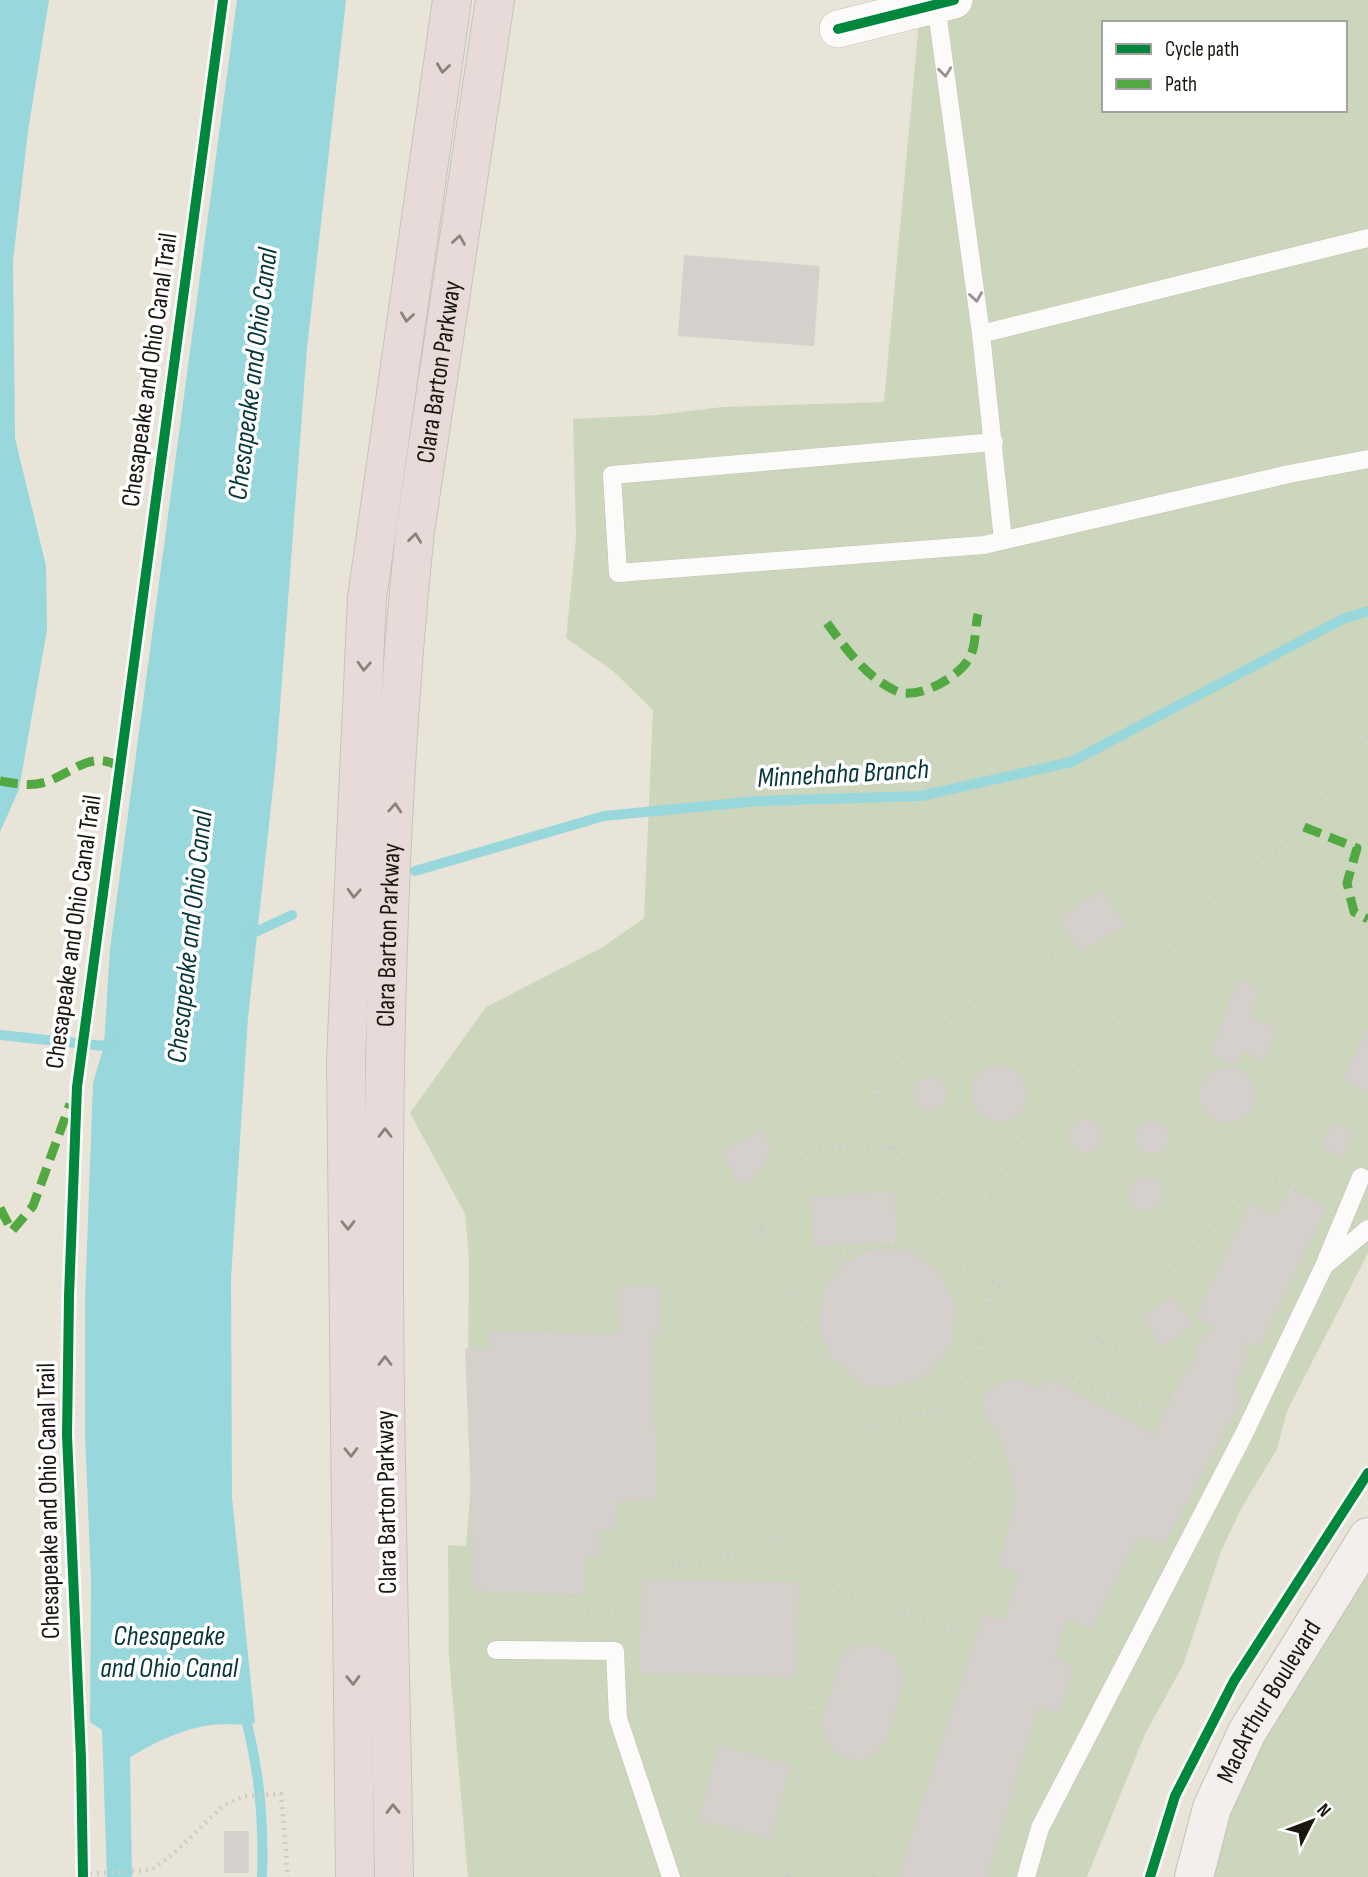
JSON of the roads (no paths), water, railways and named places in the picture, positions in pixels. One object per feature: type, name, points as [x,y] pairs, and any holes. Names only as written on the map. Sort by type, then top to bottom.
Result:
[{"type":"highway","name":"Clara Barton Parkway","points":[[355,1877],[346,1059],[367,598],[453,0]]},
{"type":"highway","name":"Clara Barton Parkway","points":[[394,1877],[385,1378],[385,958],[407,606],[415,531],[495,0]]},
{"type":"main road","name":"MacArthur Boulevard","points":[[1194,1877],[1212,1808],[1247,1732],[1368,1537]]},
{"type":"street","points":[[838,29],[945,2]]},
{"type":"lane","points":[[945,2],[1003,540]]},
{"type":"lane","points":[[981,334],[1368,238]]},
{"type":"lane","points":[[994,442],[612,475],[618,573],[984,545],[1289,474],[1368,459]]},
{"type":"lane","points":[[1026,1877],[1040,1828],[1244,1434],[1324,1266],[1361,1177]]},
{"type":"lane","points":[[1324,1266],[1368,1229]]},
{"type":"lane","points":[[496,1650],[615,1651],[618,1718],[671,1877]]},
{"type":"water","points":[[0,0],[49,0],[28,131],[13,261],[15,438],[46,566],[47,630],[19,789],[0,832]]},
{"type":"water","name":"Chesapeake and Ohio Canal","points":[[237,0],[346,0],[307,348],[276,760],[248,1018],[231,1278],[232,1497],[255,1723],[211,1725],[189,1730],[159,1741],[130,1757],[132,1877],[107,1877],[102,1730],[90,1722],[91,1582],[85,1432],[85,1301],[93,1083],[104,1046],[110,949]]},
{"type":"waterway","name":"Minnehaha Branch","points":[[415,871],[604,816],[758,801],[921,796],[1071,762],[1343,619],[1368,611]]},
{"type":"waterway","name":"Minnehaha Branch","points":[[247,936],[292,915]]},
{"type":"waterway","name":"Minnehaha Branch","points":[[0,1035],[104,1046],[113,1039]]},
{"type":"waterway","points":[[247,1724],[260,1800],[262,1877]]}]
